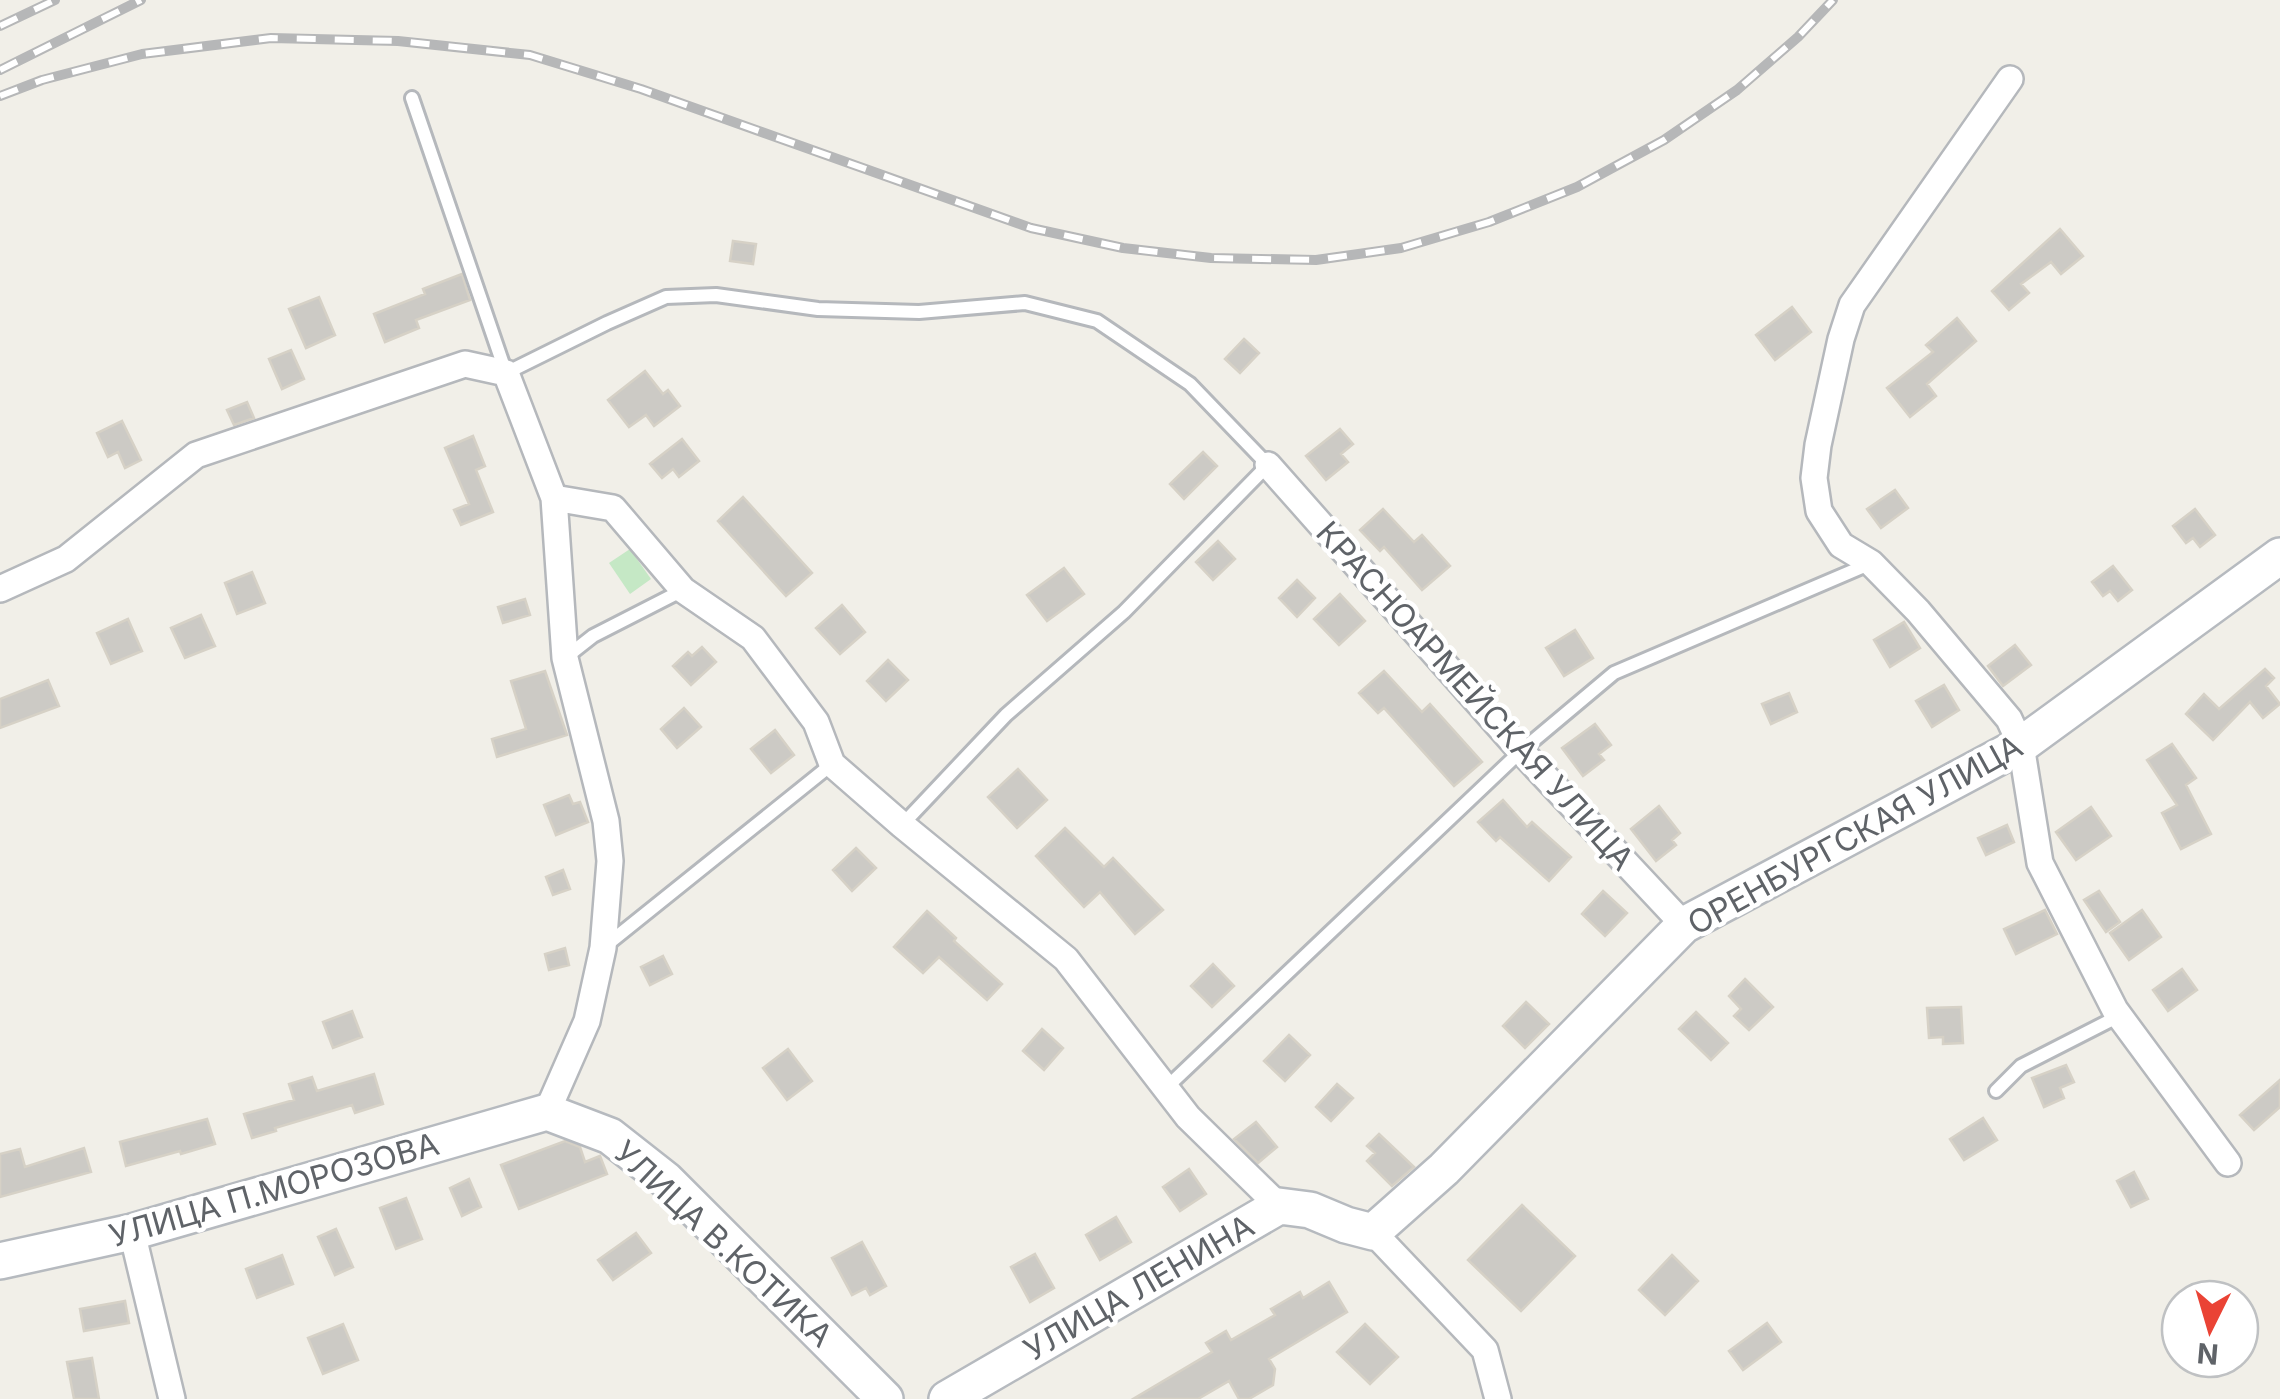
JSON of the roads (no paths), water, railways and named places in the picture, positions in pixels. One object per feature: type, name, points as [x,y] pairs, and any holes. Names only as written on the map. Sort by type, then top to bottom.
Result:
[{"type":"street","points":[[2010,79],[1852,305],[1818,445],[1814,478],[1819,512],[1841,545],[1871,563],[1918,611],[2008,719],[2021,746],[2040,864],[2119,1016],[2228,1163]]},
{"type":"street","points":[[0,590],[66,558],[196,454],[465,364],[506,373],[554,498],[565,658],[606,820],[610,861],[603,948],[588,1021],[547,1112]]},
{"type":"street","name":"КРАСНОАРМЕЙСКАЯ УЛИЦА","points":[[1268,465],[1522,752],[1684,926]]},
{"type":"street","points":[[554,498],[612,508],[682,590],[753,638],[816,722],[832,764],[1066,959],[1188,1117],[1279,1206],[1310,1210],[1374,1232],[1485,1350],[1498,1399]]},
{"type":"street","name":"ОРЕНБУРГСКАЯ УЛИЦА","points":[[1374,1232],[1444,1168],[1684,926],[2021,746],[2280,556]]},
{"type":"street","name":"УЛИЦА П.МОРОЗОВА","points":[[0,1262],[132,1232],[547,1112]]},
{"type":"street","name":"УЛИЦА В.КОТИКА","points":[[547,1112],[610,1136],[666,1180],[884,1399]]},
{"type":"street","name":"УЛИЦА ЛЕНИНА","points":[[947,1399],[1279,1206]]},
{"type":"street","points":[[132,1232],[172,1399]]},
{"type":"lane","points":[[412,98],[506,373],[666,297],[716,295],[818,310],[919,312],[1025,303],[1096,321],[1190,384],[1268,465],[1124,612],[1006,715],[902,825]]},
{"type":"lane","points":[[1166,1088],[1522,752],[1614,673],[1871,563]]},
{"type":"lane","points":[[565,658],[593,636],[682,590]]},
{"type":"lane","points":[[603,948],[832,764]]},
{"type":"lane","points":[[1996,1091],[2021,1066],[2119,1016]]},
{"type":"railway","points":[[0,26],[55,0]]},
{"type":"railway","points":[[0,70],[141,0]]},
{"type":"railway","points":[[0,96],[42,80],[142,54],[271,38],[398,41],[530,55],[641,89],[1031,228],[1123,248],[1211,258],[1316,260],[1401,248],[1489,222],[1577,187],[1664,140],[1737,90],[1798,37],[1833,0]]}]
